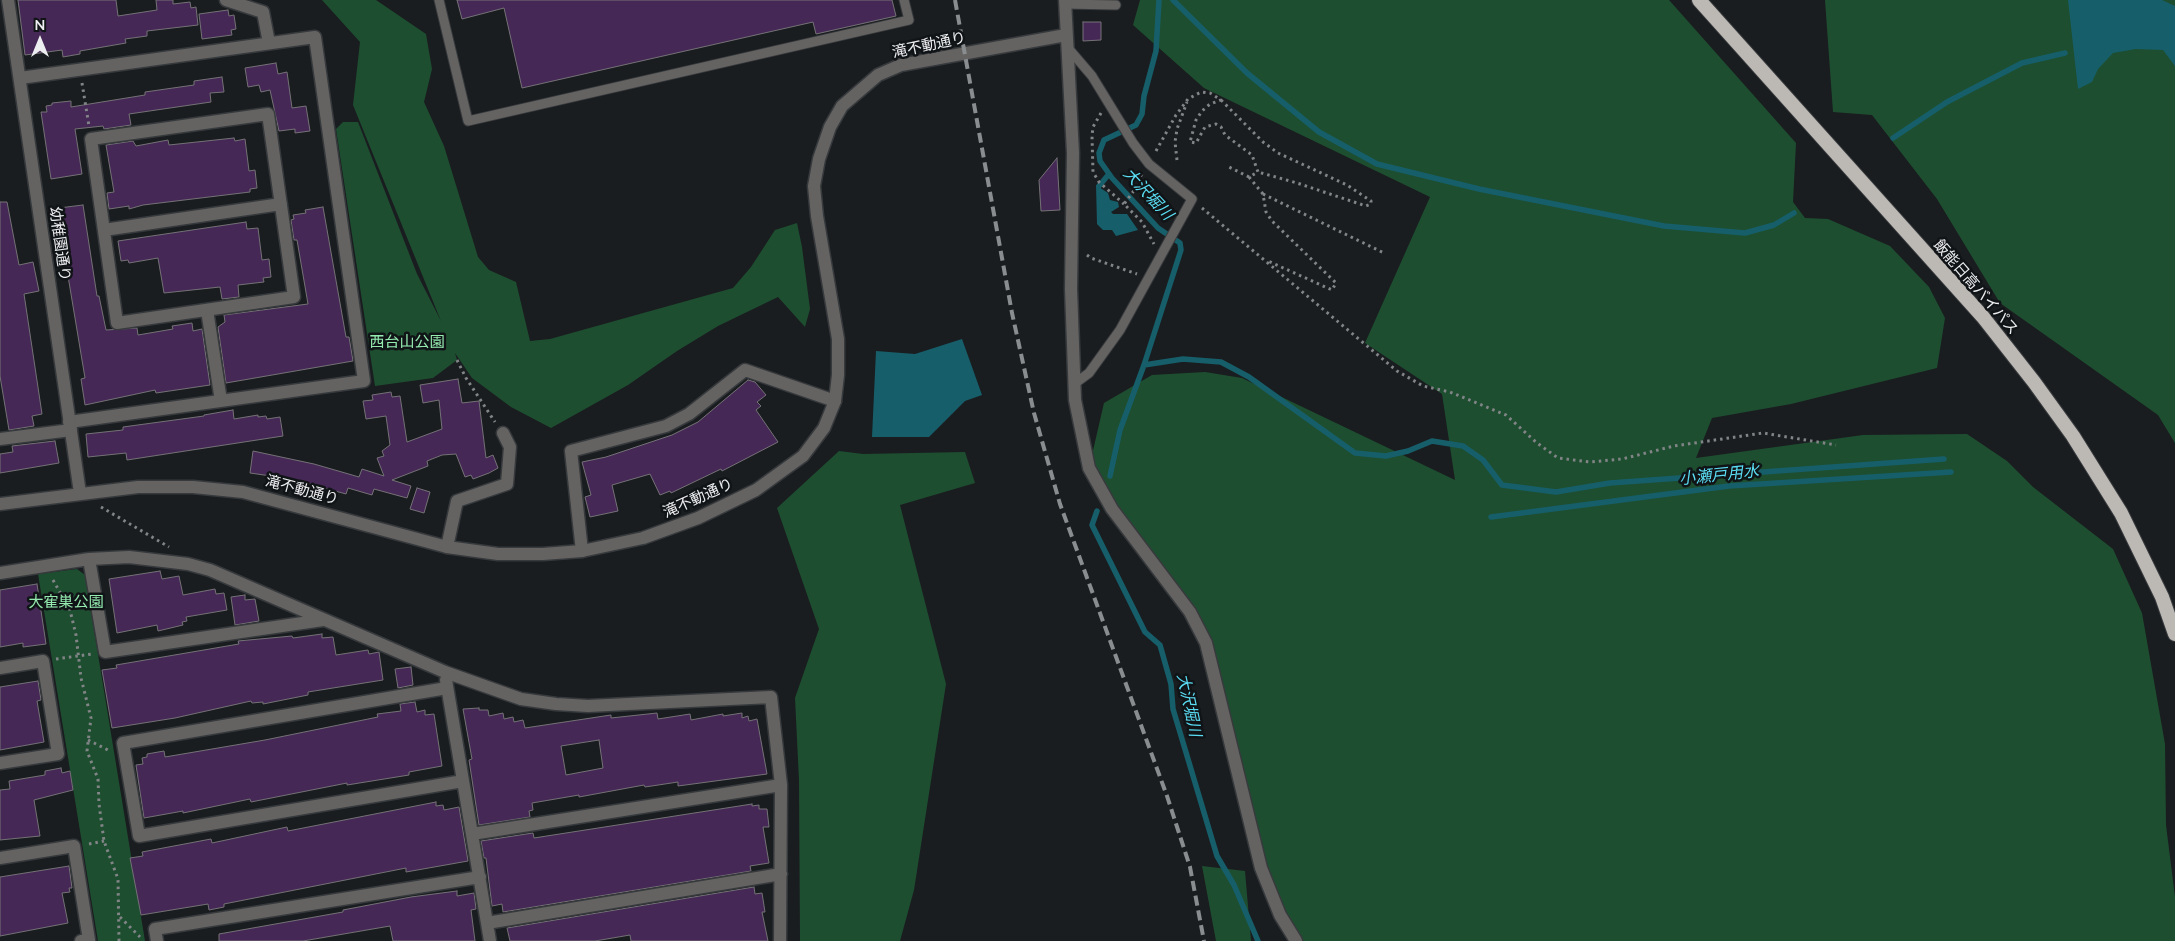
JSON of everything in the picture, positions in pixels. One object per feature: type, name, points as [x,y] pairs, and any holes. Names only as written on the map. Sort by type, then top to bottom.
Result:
[{"type":"highway","name":"飯能日高バイパス","points":[[1698,0],[1983,317],[2034,382],[2073,436],[2121,513],[2162,597],[2175,634]]},
{"type":"street","name":"幼稚園通り","points":[[8,0],[80,493]]},
{"type":"street","points":[[226,0],[263,12],[269,43]]},
{"type":"street","points":[[1065,2],[1073,153],[1070,252],[1074,384],[1075,400],[1089,468],[1112,509],[1190,612],[1206,643],[1261,868],[1280,914],[1296,941]]},
{"type":"street","points":[[0,439],[221,401],[364,381],[315,37],[20,78]]},
{"type":"street","name":"滝不動通り","points":[[0,504],[138,487],[193,488],[243,492],[447,547],[498,554],[582,552],[643,538],[698,518],[756,490],[804,456],[824,428],[835,401],[838,375],[838,340],[817,216],[814,186],[819,159],[830,128],[842,106],[878,75],[901,65],[1066,40]]},
{"type":"street","points":[[268,114],[294,298],[117,323],[91,139],[268,114]]},
{"type":"street","points":[[104,230],[281,204]]},
{"type":"street","points":[[207,310],[221,401]]},
{"type":"street","points":[[582,552],[571,451],[666,426],[688,414],[745,370],[835,401]]},
{"type":"street","points":[[447,547],[457,501],[507,484],[510,447],[503,433]]},
{"type":"street","points":[[0,573],[89,558],[129,557],[188,564],[210,570],[445,672],[521,698],[556,704],[588,706],[771,697],[781,785],[780,941]]},
{"type":"street","points":[[89,558],[105,652],[324,620]]},
{"type":"street","points":[[0,668],[43,660],[58,754],[0,763]]},
{"type":"street","points":[[445,672],[490,941]]},
{"type":"street","points":[[447,688],[124,743],[139,836],[463,781]]},
{"type":"street","points":[[472,834],[781,785]]},
{"type":"street","points":[[0,858],[74,846],[89,940],[81,941]]},
{"type":"street","points":[[487,923],[781,874]]},
{"type":"street","points":[[151,940],[155,929],[480,877]]},
{"type":"lane","points":[[439,0],[468,121],[909,20],[904,0]]},
{"type":"lane","points":[[1065,2],[1116,5]]},
{"type":"lane","points":[[1066,40],[1092,76],[1133,143],[1149,164],[1192,200],[1120,330],[1089,374],[1074,384]]},
{"type":"path","points":[[80,70],[91,139]]},
{"type":"path","points":[[1124,204],[1134,192],[1136,183],[1149,164],[1176,115],[1188,99],[1201,92],[1221,100],[1263,142],[1278,153],[1347,185],[1371,201],[1372,204],[1366,206],[1258,172],[1249,177]]},
{"type":"path","points":[[1178,160],[1175,142],[1177,129],[1188,99]]},
{"type":"path","points":[[1221,100],[1210,104],[1202,111],[1190,142],[1196,143],[1205,127],[1216,124],[1221,127],[1225,135],[1252,155],[1258,172]]},
{"type":"path","points":[[1108,101],[1093,128],[1093,172],[1100,182],[1142,222],[1151,240],[1162,254]]},
{"type":"path","points":[[1227,166],[1249,177],[1263,194],[1384,253]]},
{"type":"path","points":[[1263,194],[1266,212],[1272,221],[1336,283],[1332,290],[1263,258]]},
{"type":"path","points":[[1192,200],[1397,371],[1423,386],[1471,400],[1506,415],[1558,458],[1590,462],[1622,459],[1674,446],[1764,433],[1836,444]]},
{"type":"path","points":[[1085,253],[1091,258],[1149,278]]},
{"type":"path","points":[[457,360],[484,406],[503,433]]},
{"type":"path","points":[[96,504],[166,544]]},
{"type":"path","points":[[48,565],[50,575],[70,610],[76,635],[77,656],[91,718],[88,740],[89,757],[98,779],[98,804],[104,841],[118,879],[119,941]]},
{"type":"path","points":[[43,660],[105,652]]},
{"type":"path","points":[[88,740],[104,750],[125,754]]},
{"type":"path","points":[[120,916],[138,936],[151,940]]},
{"type":"green space","name":"西台山公園","points":[[322,0],[376,0],[426,34],[432,69],[424,102],[444,146],[478,257],[489,270],[516,282],[530,341],[550,339],[733,288],[751,267],[775,230],[797,223],[810,309],[805,327],[778,297],[718,326],[677,351],[628,385],[551,428],[511,407],[472,378],[455,353],[457,360],[433,378],[375,386],[336,129],[343,122],[358,122],[417,274],[441,321],[353,105],[360,42]]},
{"type":"green space","points":[[1140,0],[1669,0],[1796,143],[1793,202],[1805,218],[1828,219],[1890,246],[1929,287],[1945,318],[1937,368],[1791,404],[1712,418],[1696,458],[1863,435],[1967,434],[2007,461],[2033,487],[2113,549],[2142,613],[2165,744],[2166,825],[2175,897],[2175,941],[1296,941],[1261,868],[1206,643],[1089,468],[1104,403],[1152,375],[1205,372],[1242,378],[1455,480],[1442,394],[1365,343],[1430,197],[1204,88],[1133,25]]},
{"type":"green space","points":[[1825,0],[2175,0],[2175,443],[2158,415],[2000,303],[1937,199],[1872,115],[1833,112]]},
{"type":"green space","points":[[839,451],[863,454],[965,452],[975,483],[900,505],[946,684],[914,890],[900,941],[800,941],[799,780],[795,698],[819,629],[777,508]]},
{"type":"green space","name":"大寉巣公園","points":[[77,569],[85,575],[145,941],[98,941],[38,574]]},
{"type":"green space","points":[[1202,866],[1245,871],[1251,941],[1216,941]]},
{"type":"water","points":[[2068,0],[2162,0],[2175,6],[2175,66],[2163,50],[2136,49],[2113,53],[2098,69],[2092,82],[2078,89]]},
{"type":"water","points":[[1096,185],[1108,193],[1110,200],[1118,202],[1119,207],[1111,212],[1113,214],[1127,214],[1138,230],[1116,236],[1112,230],[1103,230],[1097,224]]},
{"type":"water","points":[[962,339],[982,395],[965,401],[929,437],[872,437],[876,351],[915,354]]},
{"type":"building","points":[[18,0],[116,0],[118,16],[157,10],[156,0],[173,0],[173,4],[190,2],[191,8],[196,7],[198,25],[147,31],[147,36],[125,39],[126,43],[80,51],[80,54],[63,57],[62,50],[25,55]]},
{"type":"building","points":[[457,0],[892,0],[896,16],[816,34],[813,22],[522,88],[504,8],[462,19]]},
{"type":"building","points":[[228,10],[229,16],[234,15],[236,29],[231,30],[232,35],[202,39],[199,14]]},
{"type":"building","points":[[1083,22],[1101,22],[1101,40],[1083,41]]},
{"type":"building","points":[[276,63],[278,74],[287,72],[292,108],[306,106],[310,131],[295,133],[295,129],[279,131],[270,90],[261,92],[259,85],[248,87],[245,68]]},
{"type":"building","points":[[222,77],[224,92],[210,93],[211,102],[129,114],[131,125],[104,129],[103,126],[75,129],[82,174],[51,179],[41,112],[47,112],[46,106],[52,105],[52,103],[71,101],[71,107],[145,95],[145,92],[194,85],[194,81]]},
{"type":"building","points":[[234,138],[235,141],[245,139],[249,171],[255,170],[257,188],[250,189],[250,192],[143,205],[129,209],[129,206],[109,209],[107,193],[114,192],[106,145],[133,141],[136,146],[168,140],[169,145]]},
{"type":"building","points":[[1057,158],[1060,210],[1041,211],[1039,180]]},
{"type":"building","points":[[0,202],[7,202],[19,265],[33,262],[39,291],[24,294],[42,414],[32,416],[34,426],[9,430],[0,376]]},
{"type":"building","points":[[83,205],[97,296],[99,296],[106,330],[137,328],[138,335],[173,329],[172,326],[192,323],[193,331],[202,329],[210,385],[156,393],[155,390],[85,405],[81,379],[85,378],[61,234],[54,235],[51,209]]},
{"type":"building","points":[[323,207],[346,337],[349,337],[353,361],[226,383],[218,327],[225,322],[224,315],[308,304],[297,240],[294,240],[291,220],[294,219],[293,215],[306,213],[305,210]]},
{"type":"building","points":[[246,222],[247,229],[258,228],[262,260],[269,259],[271,277],[263,278],[264,282],[238,285],[239,297],[222,299],[220,287],[164,293],[158,258],[129,263],[128,260],[121,261],[118,241]]},
{"type":"building","points":[[458,379],[462,403],[479,401],[486,458],[493,455],[498,468],[489,473],[473,479],[471,475],[465,477],[456,454],[442,455],[427,461],[428,466],[392,480],[411,486],[407,498],[374,489],[372,495],[348,488],[346,494],[278,475],[278,477],[250,473],[253,451],[314,464],[359,477],[362,469],[384,476],[377,458],[384,456],[382,451],[390,445],[386,416],[366,419],[363,401],[373,400],[372,395],[391,392],[392,397],[400,396],[407,442],[442,429],[439,400],[423,403],[420,385]]},
{"type":"building","points":[[748,380],[755,382],[766,395],[757,402],[761,406],[756,410],[778,442],[722,471],[721,469],[671,493],[670,491],[660,495],[650,474],[612,485],[618,511],[590,517],[585,497],[591,495],[582,462],[606,457],[672,435],[698,422]]},
{"type":"building","points":[[233,410],[234,419],[258,415],[258,417],[266,416],[267,419],[280,417],[283,436],[127,460],[126,453],[88,457],[86,434],[123,430],[123,427],[204,416]]},
{"type":"building","points":[[55,441],[59,463],[0,473],[0,454],[13,452],[12,446]]},
{"type":"building","points":[[417,488],[430,492],[424,513],[410,509]]},
{"type":"building","points":[[160,571],[162,579],[179,576],[183,595],[215,589],[216,594],[224,593],[227,610],[186,617],[187,621],[182,622],[183,625],[158,631],[157,625],[117,633],[109,579]]},
{"type":"building","points":[[37,584],[46,644],[23,647],[23,643],[0,647],[0,590]]},
{"type":"building","points":[[245,595],[245,600],[255,599],[259,621],[235,625],[231,597]]},
{"type":"building","points":[[322,634],[322,638],[333,637],[336,655],[368,650],[369,654],[379,652],[383,680],[308,692],[308,695],[263,704],[263,702],[252,703],[251,701],[175,718],[112,728],[102,670],[117,668],[116,665],[239,644],[238,641],[292,636],[293,638]]},
{"type":"building","points":[[411,667],[413,685],[398,688],[395,669]]},
{"type":"building","points":[[38,681],[41,700],[37,701],[44,742],[0,750],[0,687]]},
{"type":"building","points":[[415,702],[417,712],[425,710],[425,715],[434,714],[442,766],[409,772],[409,775],[347,785],[347,783],[251,802],[250,799],[183,813],[183,811],[144,818],[136,765],[143,764],[142,758],[147,757],[147,754],[164,751],[165,757],[265,740],[378,717],[377,714],[401,711],[400,704]]},
{"type":"building","points":[[479,708],[479,710],[488,710],[489,716],[503,713],[504,719],[513,717],[514,722],[523,720],[525,728],[611,715],[611,718],[657,713],[658,719],[690,714],[691,720],[723,714],[723,716],[742,713],[742,718],[748,716],[749,721],[757,719],[767,774],[678,786],[678,782],[645,787],[644,785],[579,797],[579,795],[532,803],[533,810],[529,811],[530,817],[479,825],[469,760],[472,759],[463,709]],"holes":[[[599,740],[603,768],[566,775],[561,746]]]},
{"type":"building","points":[[61,768],[62,773],[70,771],[73,790],[34,800],[40,836],[0,840],[0,790],[10,789],[9,781],[45,775],[45,771]]},
{"type":"building","points":[[436,802],[436,806],[443,805],[444,810],[459,807],[468,861],[406,872],[406,868],[224,904],[224,907],[209,910],[208,904],[141,915],[130,858],[143,856],[142,852],[211,839],[212,843],[287,827],[288,831]]},
{"type":"building","points":[[752,804],[752,806],[759,805],[759,809],[767,809],[769,827],[763,827],[769,863],[750,866],[751,871],[503,912],[502,904],[492,906],[486,858],[484,858],[481,841],[533,833],[534,838]]},
{"type":"building","points":[[69,866],[72,888],[69,888],[70,892],[62,893],[68,923],[0,936],[0,877]]},
{"type":"building","points":[[754,887],[755,894],[762,893],[765,912],[762,912],[768,941],[631,941],[630,935],[595,941],[510,941],[507,928]]},
{"type":"building","points":[[457,891],[457,896],[474,893],[476,909],[471,910],[475,941],[393,941],[390,926],[303,941],[219,941],[219,934],[343,912],[343,910],[411,897]]},
{"type":"waterway","name":"大沢堀川","points":[[1110,476],[1120,430],[1144,365],[1181,250],[1180,243],[1158,228],[1112,178],[1100,161],[1099,153],[1104,140],[1136,125],[1142,114],[1144,96],[1156,51],[1159,0]]},
{"type":"waterway","points":[[1173,0],[1247,73],[1319,132],[1377,164],[1479,189],[1664,226],[1745,233],[1774,225],[1794,213]]},
{"type":"waterway","points":[[1893,138],[1947,102],[2022,63],[2065,53]]},
{"type":"waterway","points":[[1099,186],[1109,174]]},
{"type":"waterway","points":[[1144,365],[1183,359],[1221,362],[1249,377],[1355,453],[1386,456],[1408,451],[1432,441],[1463,446],[1483,460],[1502,485],[1556,492],[1610,483],[1944,459]]},
{"type":"waterway","name":"小瀬戸用水","points":[[1491,517],[1729,486],[1951,472]]},
{"type":"waterway","name":"大沢堀川","points":[[1097,511],[1092,525],[1145,632],[1160,645],[1171,684],[1173,709],[1217,856],[1234,885],[1258,941]]},
{"type":"railway","points":[[955,0],[1012,313],[1034,413],[1060,504],[1167,796],[1190,867],[1204,941]]}]
